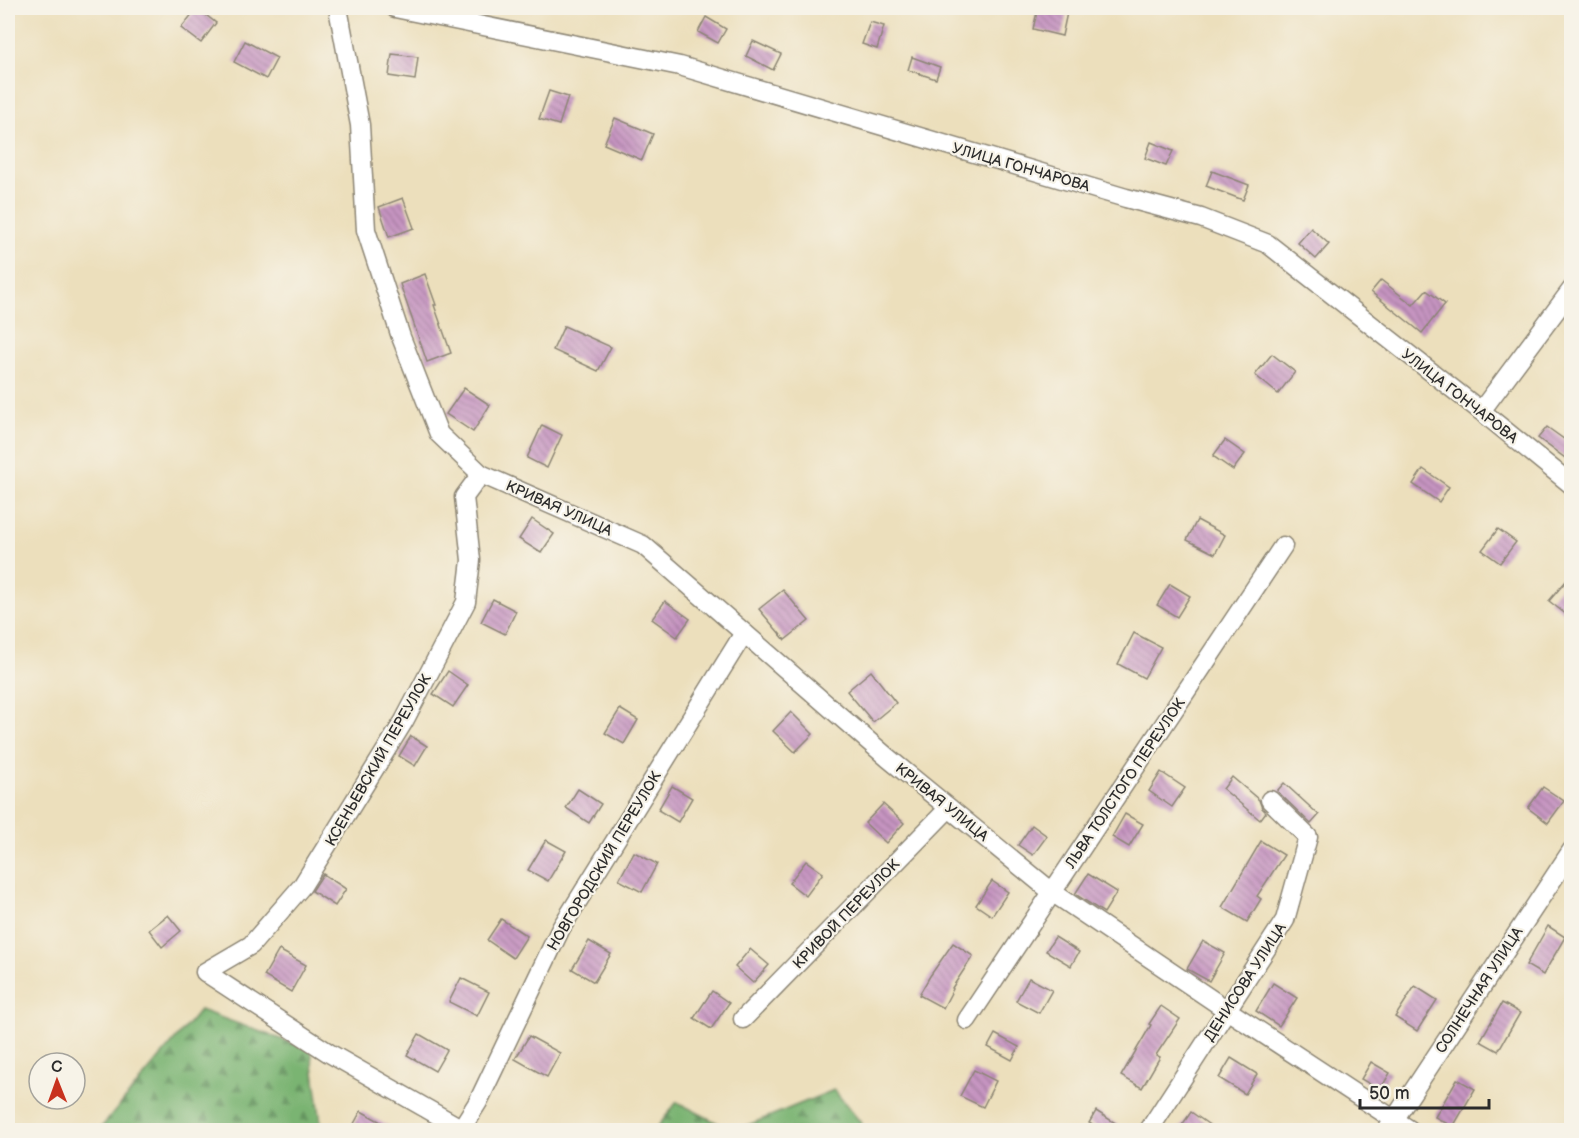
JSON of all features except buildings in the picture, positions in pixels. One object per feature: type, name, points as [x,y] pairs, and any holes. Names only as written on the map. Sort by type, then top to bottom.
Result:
[{"type":"street","name":"КРИВАЯ УЛИЦА","points":[[339,8],[360,125],[366,230],[401,337],[439,434],[481,474],[643,545],[888,758],[1052,892],[1227,1010],[1390,1125],[1410,1131]]},
{"type":"street","name":"УЛИЦА ГОНЧАРОВА","points":[[395,8],[680,66],[1126,198],[1201,218],[1268,244],[1572,485]]},
{"type":"street","points":[[1481,411],[1572,289]]},
{"type":"street","name":"КСЕНЬЕВСКИЙ ПЕРЕУЛОК","points":[[463,1130],[329,1053],[205,972],[251,945],[302,886],[404,721],[466,602],[471,560],[464,497],[481,474]]},
{"type":"street","name":"ЛЬВА ТОЛСТОГО ПЕРЕУЛОК","points":[[967,1020],[1283,546]]},
{"type":"street","name":"НОВГОРОДСКИЙ ПЕРЕУЛОК","points":[[463,1130],[561,928],[744,633]]},
{"type":"street","name":"ДЕНИСОВА УЛИЦА","points":[[1149,1131],[1285,920],[1308,837],[1270,800]]},
{"type":"street","name":"КРИВОЙ ПЕРЕУЛОК","points":[[743,1019],[949,808]]},
{"type":"street","name":"СОЛНЕЧНАЯ УЛИЦА","points":[[1390,1125],[1572,850]]},
{"type":"green space","points":[[200,1010],[311,1050],[322,1130],[99,1130]]},
{"type":"green space","points":[[834,1090],[862,1124],[858,1130],[736,1130]]},
{"type":"green space","points":[[677,1102],[731,1130],[655,1130]]}]
